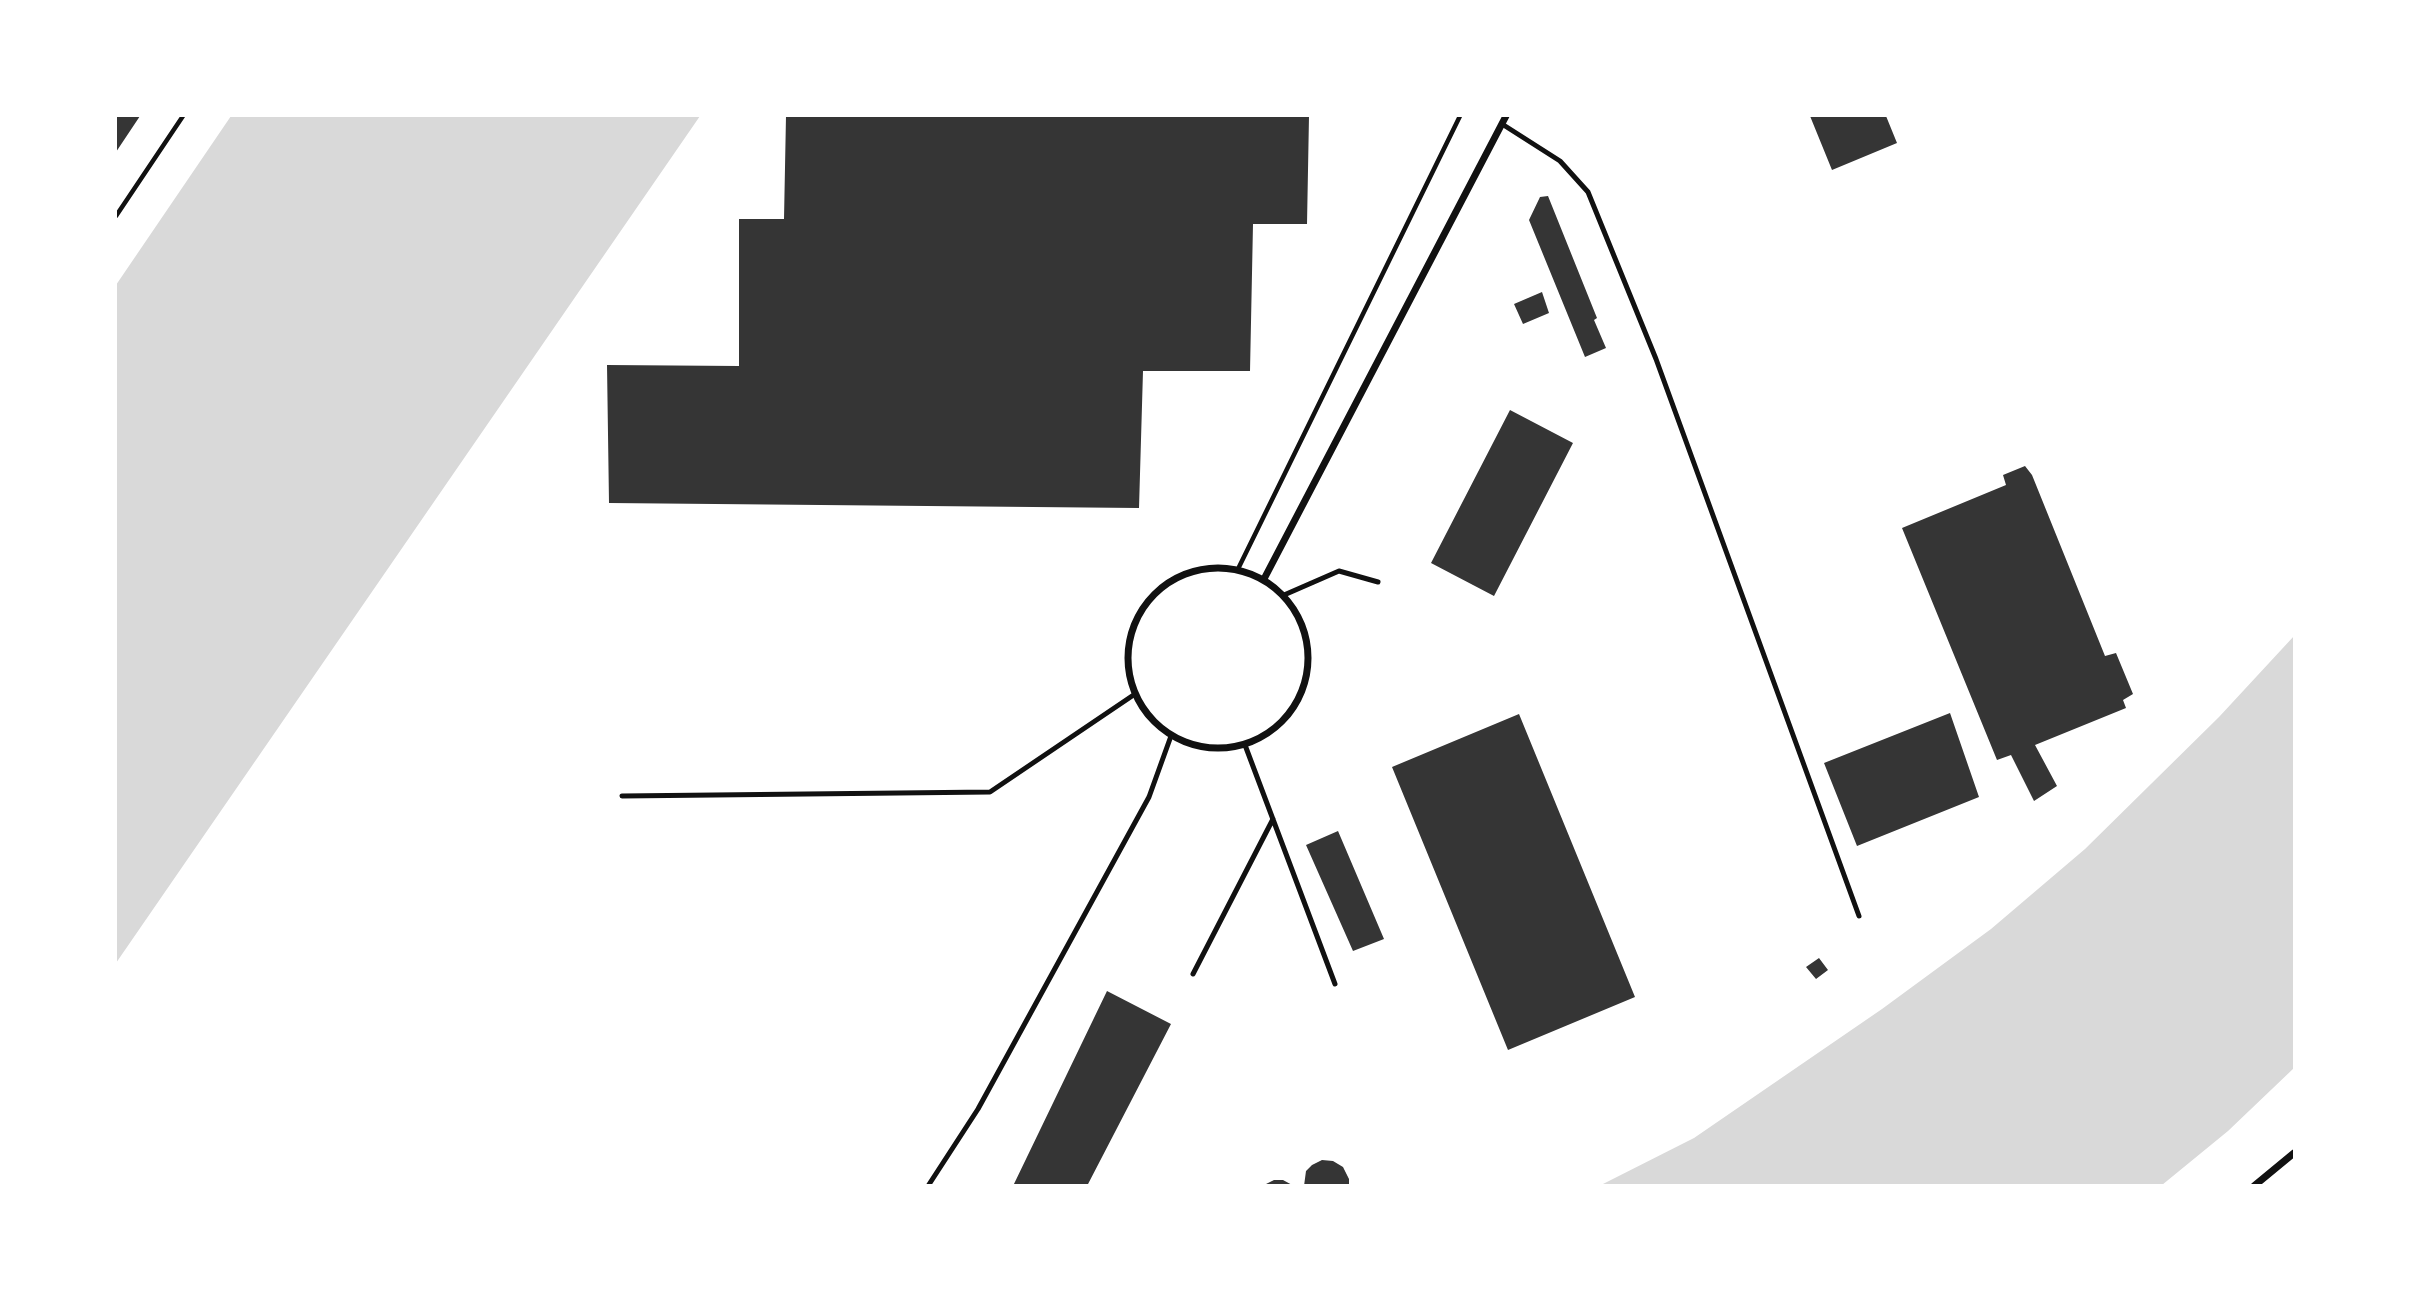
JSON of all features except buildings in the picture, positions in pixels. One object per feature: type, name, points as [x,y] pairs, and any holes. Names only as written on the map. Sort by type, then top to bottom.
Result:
[{"type":"street","points":[[1264,579],[1506,116]]},
{"type":"street","points":[[1210,567],[1238,569],[1264,579],[1284,595],[1301,621],[1308,650],[1306,681],[1293,708],[1272,731],[1245,745],[1220,749],[1195,746],[1171,736],[1149,718],[1135,694],[1128,666],[1130,638],[1140,611],[1158,590],[1182,574],[1210,567]]},
{"type":"street","points":[[2254,1185],[2294,1153]]},
{"type":"lane","points":[[1502,124],[1560,161],[1588,192],[1656,359],[1859,916]]},
{"type":"lane","points":[[1284,595],[1339,571],[1378,582]]},
{"type":"lane","points":[[622,796],[990,792],[1135,694]]},
{"type":"lane","points":[[928,1185],[978,1109],[1149,797],[1171,736]]},
{"type":"lane","points":[[1245,745],[1335,984]]},
{"type":"lane","points":[[1193,974],[1273,819]]},
{"type":"path","points":[[116,216],[183,116]]},
{"type":"path","points":[[1238,569],[1460,116]]},
{"type":"shaded area","points":[[231,116],[700,116],[116,963],[116,285]]},
{"type":"shaded area","points":[[2294,636],[2294,1068],[2228,1131],[2162,1185],[1601,1185],[1694,1138],[1882,1009],[1991,929],[2085,849],[2219,717]]}]
